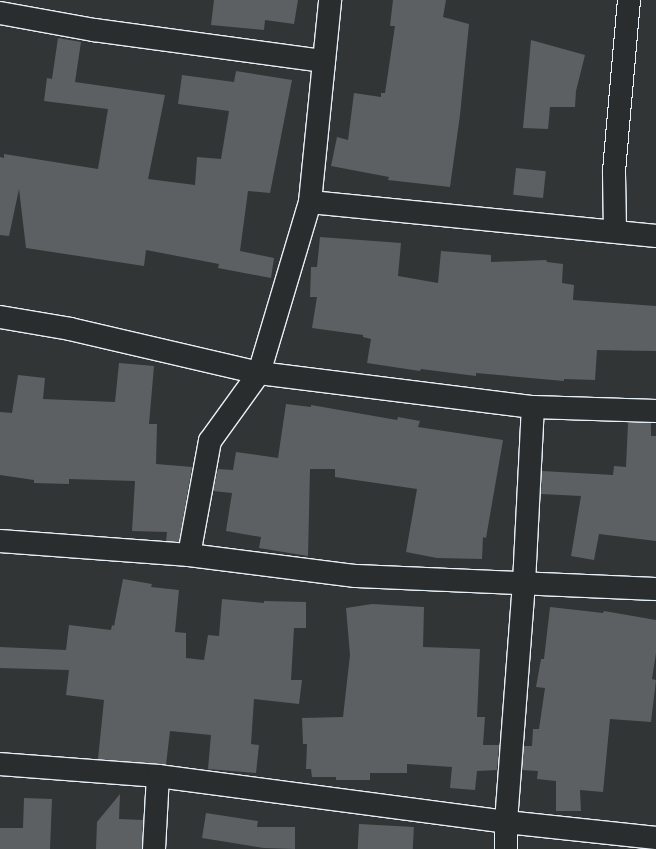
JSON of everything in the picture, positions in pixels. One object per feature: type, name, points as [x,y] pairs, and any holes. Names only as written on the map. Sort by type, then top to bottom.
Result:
[{"type":"street","points":[[189,555],[210,441],[259,373],[310,202],[330,0]]},
{"type":"street","points":[[615,231],[614,171],[629,0]]},
{"type":"street","points":[[10,9],[94,30],[324,61]]},
{"type":"street","points":[[310,202],[656,236]]},
{"type":"street","points":[[0,316],[70,328],[259,373],[533,407],[656,411]]},
{"type":"street","points":[[506,849],[506,822],[524,583],[533,407]]},
{"type":"street","points":[[0,541],[189,555],[356,576],[656,590]]},
{"type":"street","points":[[0,764],[158,776],[506,822],[656,838]]},
{"type":"street","points":[[154,849],[158,776]]},
{"type":"building","points":[[214,0],[298,0],[294,24],[265,20],[264,30],[211,25]]},
{"type":"building","points":[[393,0],[446,0],[443,17],[469,24],[460,115],[450,187],[388,180],[389,177],[331,166],[337,137],[348,140],[354,93],[381,97],[381,93],[385,93],[395,26],[390,26]]},
{"type":"building","points":[[58,38],[81,42],[75,82],[165,95],[148,179],[195,185],[197,157],[221,159],[229,111],[178,104],[182,75],[234,82],[236,71],[292,80],[270,193],[248,191],[240,251],[274,258],[271,278],[218,268],[219,264],[146,250],[144,266],[26,248],[19,189],[9,236],[0,235],[0,157],[4,158],[4,154],[98,169],[108,109],[44,101],[47,78],[52,79]]},
{"type":"building","points":[[531,40],[585,55],[576,91],[575,107],[550,107],[548,129],[523,128]]},
{"type":"building","points":[[516,168],[546,171],[543,198],[513,195]]},
{"type":"building","points":[[320,237],[401,243],[398,276],[438,283],[441,251],[491,255],[491,262],[546,260],[547,262],[563,264],[562,283],[574,285],[573,300],[656,306],[656,351],[597,350],[595,380],[564,379],[564,381],[476,373],[476,376],[421,369],[420,371],[367,363],[371,339],[363,337],[363,335],[312,328],[317,297],[310,297],[311,267],[317,267]]},
{"type":"building","points":[[119,363],[154,366],[149,424],[157,424],[156,464],[192,467],[179,542],[166,541],[167,532],[132,531],[135,481],[69,479],[69,484],[34,483],[34,480],[0,475],[0,412],[12,413],[18,375],[45,378],[43,399],[115,402]]},
{"type":"building","points":[[286,404],[311,407],[311,405],[397,420],[398,417],[420,421],[418,427],[503,440],[486,538],[483,537],[482,559],[437,558],[406,552],[417,489],[335,477],[335,469],[310,469],[308,556],[259,548],[261,537],[226,531],[232,493],[213,491],[218,469],[233,470],[236,452],[278,458]]},
{"type":"building","points":[[628,423],[651,423],[651,436],[656,436],[656,541],[599,534],[594,560],[571,556],[581,496],[541,494],[542,471],[613,475],[614,466],[626,467]]},
{"type":"building","points":[[123,579],[152,584],[151,587],[179,590],[175,632],[186,633],[186,658],[204,660],[208,635],[219,636],[222,599],[264,603],[264,601],[306,602],[306,628],[294,628],[291,680],[302,680],[299,704],[254,699],[251,744],[259,745],[256,773],[208,769],[211,735],[170,731],[166,765],[98,759],[104,700],[66,695],[69,670],[0,668],[0,647],[66,650],[69,625],[111,630],[112,625],[114,626]]},
{"type":"building","points":[[372,604],[424,607],[423,647],[480,649],[477,717],[485,717],[483,745],[499,745],[497,770],[477,771],[475,790],[450,788],[452,767],[407,764],[407,773],[370,773],[370,780],[336,780],[336,777],[312,777],[311,769],[306,769],[307,744],[303,744],[302,718],[343,717],[350,655],[346,608]]},
{"type":"building","points":[[550,607],[603,613],[604,611],[656,620],[656,653],[652,679],[656,680],[651,722],[610,719],[603,792],[580,790],[581,811],[556,811],[556,781],[537,779],[538,771],[522,770],[524,746],[532,746],[533,729],[539,729],[545,688],[536,687],[541,659],[544,659]]},
{"type":"building","points":[[120,794],[119,819],[143,820],[142,849],[96,849],[97,822]]},
{"type":"building","points":[[24,798],[52,799],[50,849],[0,849],[0,828],[23,828]]},
{"type":"building","points":[[206,813],[258,821],[257,827],[295,827],[295,849],[264,848],[202,838]]},
{"type":"building","points":[[359,824],[414,827],[413,849],[358,849]]}]
